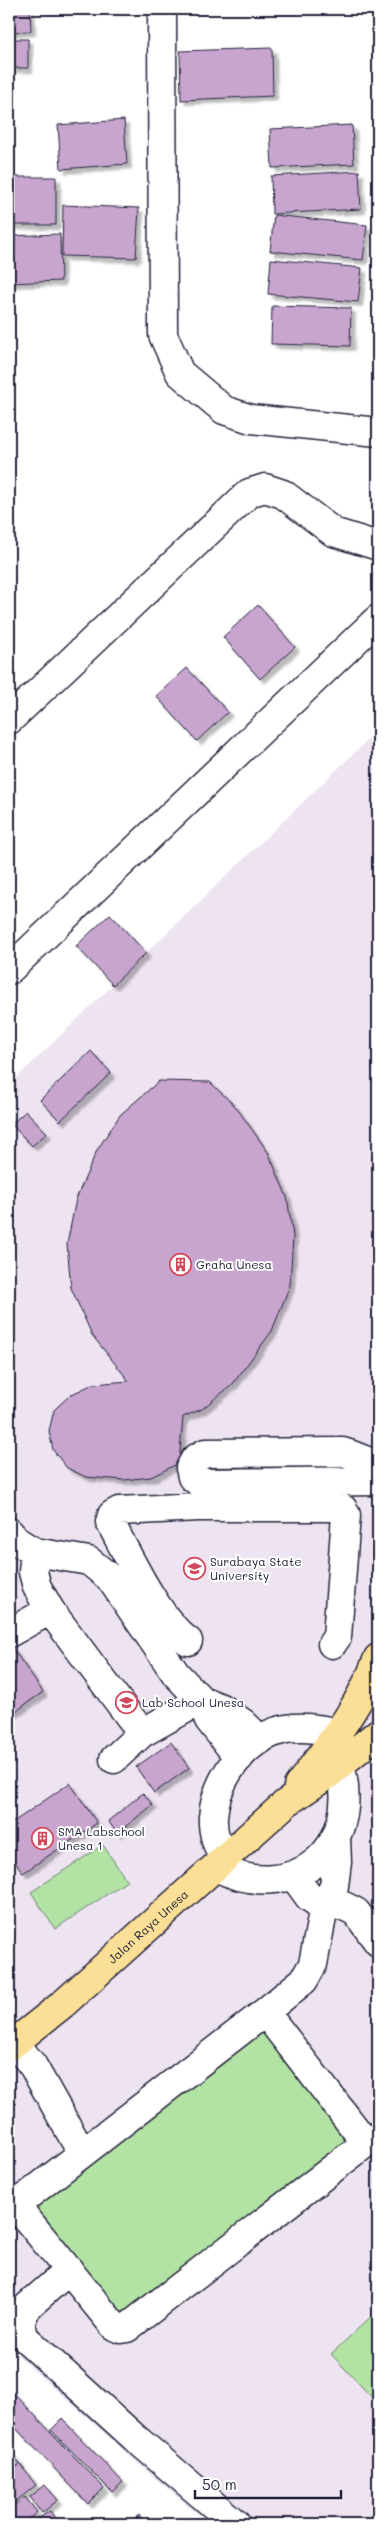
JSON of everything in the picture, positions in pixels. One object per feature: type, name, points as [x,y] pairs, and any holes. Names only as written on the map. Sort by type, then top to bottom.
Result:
[{"type":"main road","name":"Jalan Raya Unesa","points":[[286,1803],[339,1733],[361,1699],[378,1658]]},
{"type":"main road","name":"Jalan Raya Unesa","points":[[12,2045],[220,1864],[286,1803],[340,1765],[378,1734]]},
{"type":"street","points":[[162,9],[163,335],[180,373],[224,410],[251,419],[378,432]]},
{"type":"street","points":[[9,720],[232,506],[249,493],[265,488],[283,494],[334,532],[377,544]]},
{"type":"street","points":[[9,970],[378,620]]},
{"type":"street","points":[[199,1495],[190,1468],[195,1459],[205,1453],[343,1452],[359,1456],[372,1463],[378,1463]]},
{"type":"street","points":[[188,1641],[177,1633],[155,1602],[110,1522],[112,1515],[119,1511],[199,1495],[378,1481]]},
{"type":"street","points":[[199,1495],[336,1507],[343,1510],[346,1515],[337,1637],[332,1644]]},
{"type":"street","points":[[9,1532],[18,1542],[35,1552],[89,1561],[100,1568],[110,1578],[176,1674],[201,1700],[209,1720],[239,1758]]},
{"type":"street","points":[[35,1552],[33,1572],[36,1587],[50,1610],[142,1733]]},
{"type":"street","points":[[9,1633],[50,1610]]},
{"type":"street","points":[[114,1759],[142,1733],[201,1700]]},
{"type":"street","points":[[201,1700],[221,1708],[243,1723],[260,1740]]},
{"type":"street","points":[[339,1733],[312,1727],[285,1729],[260,1740],[239,1758],[225,1776],[219,1789],[213,1818],[220,1864],[234,1876],[253,1881],[273,1880],[293,1875],[310,1866],[336,1838],[343,1821],[346,1802],[345,1783],[340,1765]]},
{"type":"street","points":[[265,2012],[372,2138],[127,2328],[120,2329],[114,2326],[22,2213],[20,2205],[26,2197],[304,1980],[313,1964],[324,1907],[334,1886],[337,1862],[336,1838]]},
{"type":"street","points":[[293,1875],[309,1897],[324,1907],[344,1906],[356,1912],[378,1942]]},
{"type":"street","points":[[12,2045],[33,2066],[82,2153]]},
{"type":"street","points":[[69,2270],[28,2307],[20,2323],[25,2338],[135,2438],[236,2524]]},
{"type":"shaded area","name":"Surabaya State University","points":[[378,730],[378,2524],[210,2524],[152,2476],[9,2348],[9,2072],[17,2067],[9,2053],[9,1085]]},
{"type":"green space","points":[[103,1845],[127,1881],[55,1929],[31,1892]]},
{"type":"green space","points":[[264,2022],[356,2139],[124,2322],[32,2205]]},
{"type":"green space","points":[[378,2310],[378,2404],[331,2354]]},
{"type":"building","points":[[9,9],[30,9],[31,31],[9,32]]},
{"type":"building","points":[[9,39],[28,39],[28,68],[9,68]]},
{"type":"building","points":[[272,48],[273,96],[181,100],[180,51]]},
{"type":"building","points":[[124,120],[127,164],[61,169],[58,125]]},
{"type":"building","points":[[352,125],[354,164],[272,168],[270,129]]},
{"type":"building","points":[[359,171],[361,209],[272,214],[271,176]]},
{"type":"building","points":[[9,177],[56,177],[56,225],[9,225]]},
{"type":"building","points":[[63,205],[139,208],[136,258],[62,256]]},
{"type":"building","points":[[274,215],[367,225],[363,260],[270,251]]},
{"type":"building","points":[[60,234],[61,281],[9,283],[9,236]]},
{"type":"building","points":[[271,259],[362,268],[358,302],[268,294]]},
{"type":"building","points":[[272,306],[351,308],[350,346],[271,344]]},
{"type":"building","points":[[258,605],[295,647],[260,679],[223,637]]},
{"type":"building","points":[[187,668],[228,712],[197,741],[156,696]]},
{"type":"building","points":[[110,914],[146,953],[113,985],[76,946]]},
{"type":"building","points":[[91,1051],[111,1073],[60,1121],[40,1100]]},
{"type":"building","name":"Graha Unesa","points":[[159,1081],[210,1082],[236,1107],[268,1152],[287,1197],[293,1236],[290,1285],[272,1331],[232,1385],[202,1409],[183,1417],[179,1463],[151,1477],[124,1480],[86,1477],[67,1468],[53,1450],[49,1431],[54,1410],[70,1395],[93,1384],[129,1381],[92,1335],[71,1288],[67,1244],[76,1199],[97,1150],[120,1115]]},
{"type":"building","points":[[26,1111],[47,1133],[32,1146],[11,1124]]},
{"type":"building","points":[[11,1646],[43,1692],[9,1716],[9,1648]]},
{"type":"building","points":[[171,1742],[189,1768],[154,1793],[136,1767]]},
{"type":"building","name":"SMA Labschool Unesa 1","points":[[70,1783],[97,1823],[23,1873],[9,1853],[9,1825]]},
{"type":"building","points":[[143,1793],[153,1805],[117,1833],[108,1821]]},
{"type":"building","points":[[9,2388],[104,2488],[88,2504],[9,2421]]},
{"type":"building","points":[[62,2419],[123,2482],[112,2492],[51,2430]]},
{"type":"building","points":[[9,2451],[20,2464],[9,2473]]},
{"type":"building","points":[[20,2464],[36,2485],[9,2507],[9,2473]]},
{"type":"building","points":[[45,2485],[58,2500],[42,2513],[30,2497]]},
{"type":"building","points":[[25,2497],[37,2512],[22,2524],[9,2524],[9,2510]]},
{"type":"building","points":[[50,2511],[59,2524],[30,2524]]},
{"type":"building","points":[[139,2515],[146,2524],[127,2524]]},
{"type":"place","name":"Graha Unesa","points":[[180,1265]]},
{"type":"place","name":"Surabaya State University","points":[[194,1569]]},
{"type":"place","name":"Lab School Unesa","points":[[126,1703]]},
{"type":"place","name":"SMA Labschool Unesa 1","points":[[42,1839]]}]
